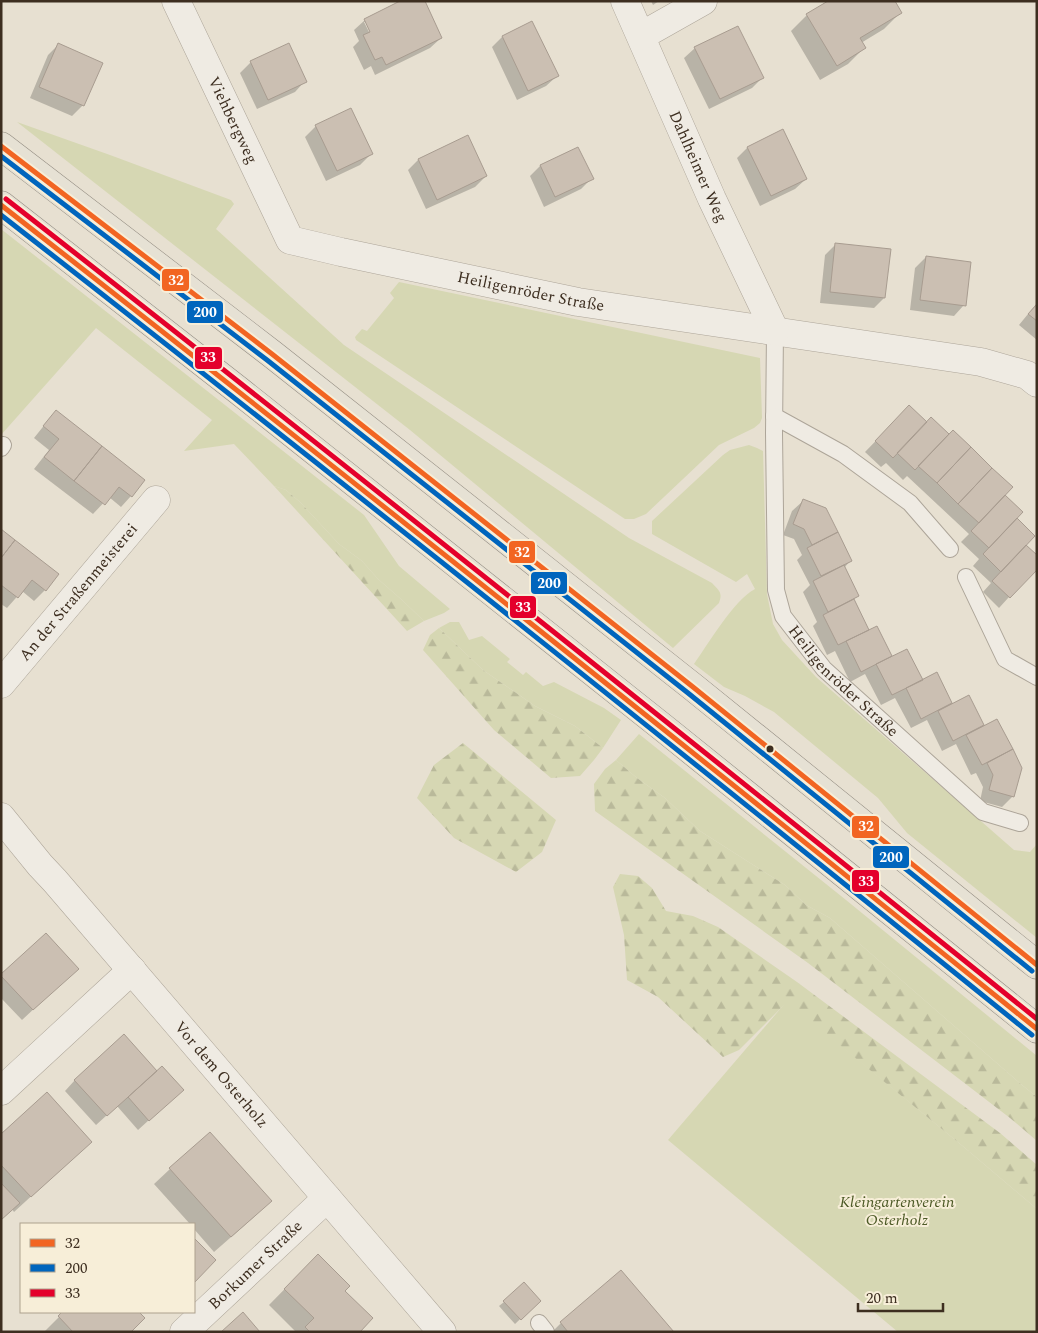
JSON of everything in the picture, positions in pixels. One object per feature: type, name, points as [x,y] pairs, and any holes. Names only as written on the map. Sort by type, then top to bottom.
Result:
[{"type":"main road","points":[[1,146],[280,360],[693,686],[1037,965]]},
{"type":"main road","points":[[1,205],[238,390],[658,724],[1037,1029]]},
{"type":"street","name":"Viehbergweg","points":[[176,1],[290,240]]},
{"type":"street","name":"Dahlheimer Weg","points":[[626,1],[712,199],[775,331]]},
{"type":"street","points":[[641,36],[703,1]]},
{"type":"street","name":"Heiligenröder Straße","points":[[290,240],[578,302],[981,362],[1027,376],[1037,383]]},
{"type":"street","name":"An der Straßenmeisterei","points":[[1,684],[156,500]]},
{"type":"street","name":"Vor dem Osterholz","points":[[1,817],[40,865],[442,1332]]},
{"type":"street","points":[[1,1091],[132,970]]},
{"type":"street","name":"Borkumer Straße","points":[[184,1332],[327,1198]]},
{"type":"lane","name":"Heiligenröder Straße","points":[[775,331],[776,590],[784,616],[824,669],[984,812],[1020,823]]},
{"type":"lane","points":[[774,416],[843,454],[910,503],[950,549]]},
{"type":"lane","points":[[966,577],[1005,658],[1037,677]]},
{"type":"green space","points":[[17,122],[231,200],[234,204],[216,229],[344,345],[629,538],[712,583],[720,594],[719,603],[673,648],[410,430]]},
{"type":"green space","points":[[1,229],[364,515],[399,566],[450,609],[424,621],[378,579],[362,561],[339,544],[300,502],[286,490],[274,486],[234,444],[184,451],[212,420],[96,328],[1,435]]},
{"type":"green space","points":[[399,282],[760,358],[762,418],[760,423],[754,428],[719,445],[646,514],[634,519],[625,519],[356,340],[355,337],[362,329],[367,331],[394,298],[390,293]]},
{"type":"green space","points":[[749,445],[763,451],[767,594],[773,624],[782,640],[816,677],[1014,850],[1030,852],[1037,844],[1037,938],[907,833],[878,798],[774,712],[724,687],[694,664],[730,612],[755,589],[747,574],[736,582],[652,534],[652,521],[723,455],[730,450]]},
{"type":"green space","points":[[274,486],[286,490],[300,502],[339,544],[362,561],[378,579],[424,621],[407,631]]},
{"type":"green space","points":[[450,622],[459,622],[469,640],[482,636],[510,659],[507,662],[523,675],[526,672],[543,686],[554,682],[604,708],[621,720],[603,748],[575,726],[535,706],[483,670],[439,628]]},
{"type":"green space","points":[[439,628],[483,670],[535,706],[575,726],[603,748],[580,776],[551,778],[494,730],[423,650],[430,635]]},
{"type":"green space","points":[[639,734],[1037,1056],[1037,1097],[830,918],[806,905],[785,885],[700,831],[665,798],[616,760]]},
{"type":"green space","points":[[463,743],[556,820],[542,852],[516,872],[454,838],[417,798],[434,765]]},
{"type":"green space","points":[[616,760],[665,798],[700,831],[785,885],[806,905],[830,918],[1037,1097],[1037,1141],[1010,1118],[808,963],[595,811],[594,784],[605,769]]},
{"type":"green space","points":[[620,874],[638,876],[652,888],[666,911],[693,916],[718,927],[797,982],[1000,1133],[1037,1165],[1037,1209],[787,1002],[739,1050],[723,1057],[658,997],[627,980],[624,935],[613,887]]},
{"type":"green space","name":"Kleingartenverein Osterholz","points":[[787,1001],[1037,1209],[1037,1332],[898,1332],[668,1140]]},
{"type":"building","points":[[400,1],[425,1],[442,38],[386,65],[382,57],[375,60],[363,35],[370,32],[364,19]]},
{"type":"building","points":[[828,1],[895,1],[902,13],[860,38],[866,48],[837,66],[806,14]]},
{"type":"building","points":[[532,21],[559,76],[528,91],[502,36]]},
{"type":"building","points":[[738,26],[764,78],[720,99],[694,47]]},
{"type":"building","points":[[58,43],[103,63],[84,106],[39,87]]},
{"type":"building","points":[[289,43],[307,82],[268,100],[250,61]]},
{"type":"building","points":[[351,108],[373,154],[337,171],[315,125]]},
{"type":"building","points":[[783,129],[807,179],[771,196],[747,147]]},
{"type":"building","points":[[468,135],[487,176],[437,200],[418,159]]},
{"type":"building","points":[[578,147],[594,179],[555,197],[540,165]]},
{"type":"building","points":[[835,243],[891,249],[885,298],[830,292]]},
{"type":"building","points":[[926,256],[971,262],[966,306],[920,300]]},
{"type":"building","points":[[1037,304],[1037,321],[1028,314]]},
{"type":"building","points":[[909,405],[927,422],[893,458],[875,441]]},
{"type":"building","points":[[56,410],[102,446],[74,481],[44,457],[59,439],[43,426]]},
{"type":"building","points":[[931,417],[949,434],[915,470],[897,453]]},
{"type":"building","points":[[953,430],[971,447],[937,483],[918,466]]},
{"type":"building","points":[[102,446],[145,480],[132,497],[119,487],[105,505],[74,481]]},
{"type":"building","points":[[971,447],[992,468],[958,504],[937,483]]},
{"type":"building","points":[[992,468],[1013,487],[979,523],[958,504]]},
{"type":"building","points":[[1005,495],[1023,512],[989,548],[971,531]]},
{"type":"building","points":[[803,499],[826,508],[838,532],[812,545],[804,529],[793,524]]},
{"type":"building","points":[[1017,518],[1035,536],[1001,572],[983,554]]},
{"type":"building","points":[[1,529],[15,540],[1,558]]},
{"type":"building","points":[[838,532],[852,561],[821,576],[807,548]]},
{"type":"building","points":[[15,540],[59,574],[46,591],[32,580],[18,598],[1,585],[1,558]]},
{"type":"building","points":[[1026,545],[1037,555],[1037,570],[1010,598],[992,581]]},
{"type":"building","points":[[844,565],[859,596],[828,612],[813,581]]},
{"type":"building","points":[[854,599],[869,630],[838,645],[823,615]]},
{"type":"building","points":[[877,626],[892,656],[861,672],[846,641]]},
{"type":"building","points":[[907,649],[923,680],[892,695],[876,664]]},
{"type":"building","points":[[937,672],[952,703],[921,719],[906,688]]},
{"type":"building","points":[[969,695],[984,725],[953,741],[938,711]]},
{"type":"building","points":[[997,719],[1013,749],[982,765],[966,735]]},
{"type":"building","points":[[1013,749],[1022,768],[1014,797],[989,790],[993,775],[987,763]]},
{"type":"building","points":[[46,933],[79,969],[33,1010],[1,974]]},
{"type":"building","points":[[124,1034],[157,1071],[107,1116],[74,1080]]},
{"type":"building","points":[[162,1066],[184,1090],[149,1121],[128,1097]]},
{"type":"building","points":[[47,1092],[92,1142],[31,1197],[1,1165],[1,1134]]},
{"type":"building","points":[[210,1132],[272,1201],[231,1237],[169,1168]]},
{"type":"building","points":[[1,1183],[20,1203],[1,1220]]},
{"type":"building","points":[[195,1239],[216,1260],[195,1282]]},
{"type":"building","points":[[318,1254],[350,1286],[345,1291],[373,1318],[360,1332],[310,1332],[305,1327],[314,1318],[284,1289]]},
{"type":"building","points":[[621,1270],[674,1332],[568,1332],[560,1322]]},
{"type":"building","points":[[524,1282],[541,1301],[521,1320],[503,1301]]},
{"type":"building","points":[[243,1312],[260,1332],[221,1332]]},
{"type":"building","points":[[61,1313],[140,1313],[145,1318],[131,1332],[73,1332],[58,1316]]},
{"type":"transit line","name":"32","points":[[1,146],[272,354],[693,687],[1037,965]]},
{"type":"transit line","name":"200","points":[[1,156],[267,360],[688,693],[1032,971]]},
{"type":"transit line","name":"33","points":[[6,199],[652,710],[1037,1019]]},
{"type":"transit line","name":"32","points":[[1,205],[520,615],[1037,1029]]},
{"type":"transit line","name":"200","points":[[1,215],[518,623],[1032,1035]]}]
